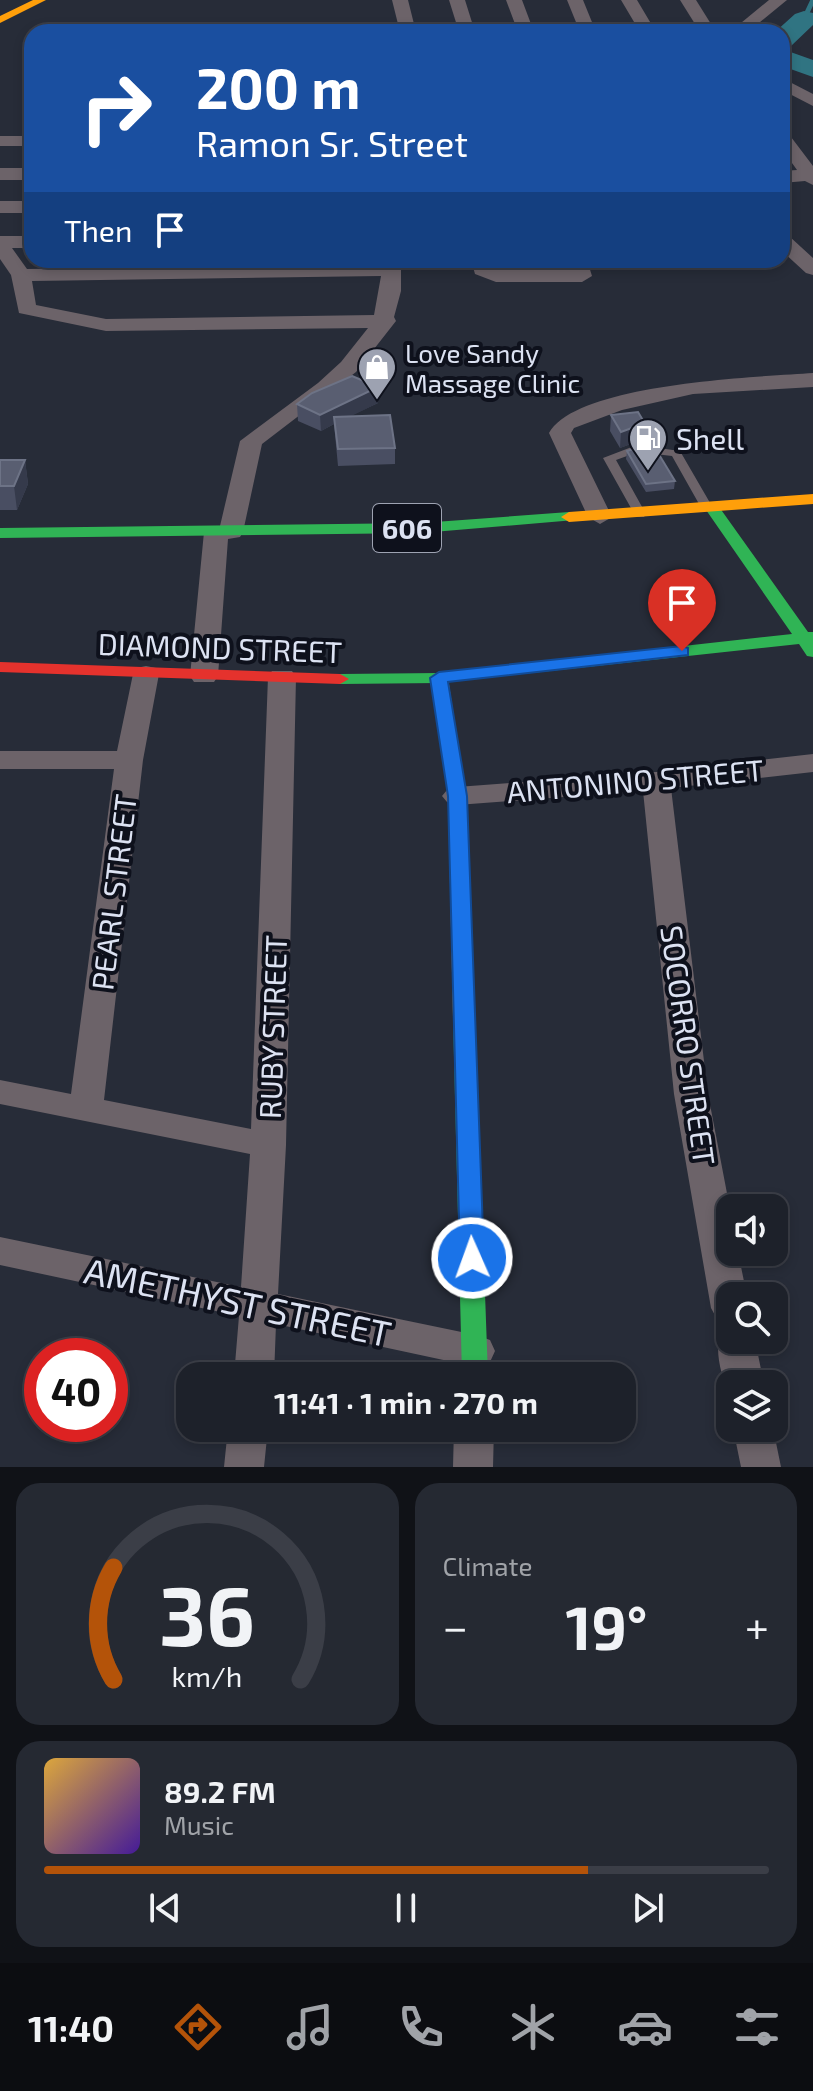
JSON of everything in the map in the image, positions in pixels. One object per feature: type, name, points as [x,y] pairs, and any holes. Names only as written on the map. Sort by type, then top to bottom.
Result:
[{"type":"street","points":[[0,20],[41,0]]},
{"type":"street","points":[[400,0],[406,24]]},
{"type":"street","points":[[457,0],[464,24]]},
{"type":"street","points":[[514,0],[523,24]]},
{"type":"street","points":[[575,0],[585,24]]},
{"type":"street","points":[[629,0],[643,24]]},
{"type":"street","points":[[688,0],[703,24]]},
{"type":"street","points":[[748,24],[779,0]]},
{"type":"street","points":[[790,88],[813,101]]},
{"type":"street","points":[[0,141],[24,141]]},
{"type":"street","points":[[790,148],[812,177]]},
{"type":"street","points":[[0,174],[24,174]]},
{"type":"street","points":[[790,177],[812,177]]},
{"type":"street","points":[[0,207],[24,207]]},
{"type":"street","points":[[0,243],[24,242]]},
{"type":"street","points":[[0,243],[21,275],[26,309],[106,325],[386,321]]},
{"type":"street","points":[[790,247],[812,265]]},
{"type":"street","points":[[21,275],[281,268]]},
{"type":"street","points":[[204,676],[223,532],[251,441],[337,381],[386,321],[392,268]]},
{"type":"street","points":[[482,268],[496,276],[582,276],[580,268]]},
{"type":"street","points":[[600,517],[560,433],[565,424],[615,405],[693,387],[813,380]]},
{"type":"street","name":"606","points":[[0,533],[421,528],[813,499]]},
{"type":"street","points":[[710,508],[810,642]]},
{"type":"street","name":"DIAMOND STREET","points":[[0,667],[204,676],[374,680],[439,678],[810,642]]},
{"type":"street","name":"PEARL STREET","points":[[86,1110],[129,760],[146,674]]},
{"type":"street","name":"RUBY STREET","points":[[255,1362],[268,1145],[282,677]]},
{"type":"street","points":[[439,678],[457,796],[475,1362]]},
{"type":"street","points":[[0,760],[129,760]]},
{"type":"street","name":"ANTONINO STREET","points":[[457,796],[656,781],[813,763]]},
{"type":"street","name":"SOCORRO STREET","points":[[656,781],[691,1094],[725,1282]]},
{"type":"street","points":[[0,1092],[268,1145]]},
{"type":"street","name":"AMETHYST STREET","points":[[0,1251],[261,1307],[471,1362]]},
{"type":"street","points":[[244,1467],[247,1442]]},
{"type":"street","points":[[473,1467],[474,1442]]},
{"type":"street","points":[[756,1442],[761,1467]]},
{"type":"lane","points":[[640,514],[609,458],[637,448],[676,453],[710,508]]},
{"type":"building","points":[[352,376],[378,387],[320,415],[297,404],[312,393]]},
{"type":"building","points":[[638,412],[647,427],[637,426],[621,432],[611,415]]},
{"type":"building","points":[[390,415],[395,448],[338,449],[334,417]]},
{"type":"building","name":"Shell","points":[[639,447],[655,448],[675,481],[646,484],[627,451]]},
{"type":"building","points":[[0,460],[25,460],[14,486],[0,486]]},
{"type":"waterway","points":[[804,19],[813,0]]},
{"type":"waterway","points":[[790,32],[804,19]]},
{"type":"waterway","points":[[790,60],[813,69]]},
{"type":"traffic: fast","points":[[712,507],[813,652]]},
{"type":"traffic: fast","points":[[0,533],[421,528],[569,517]]},
{"type":"traffic: fast","points":[[340,679],[439,678],[813,637]]},
{"type":"traffic: fast","points":[[464,1017],[475,1362]]},
{"type":"traffic: slow","points":[[0,20],[41,0]]},
{"type":"traffic: slow","points":[[569,517],[813,499]]},
{"type":"traffic: slow","points":[[439,678],[457,796],[464,1017]]},
{"type":"traffic: jam","points":[[0,667],[340,679]]},
{"type":"place","name":"Love Sandy Massage Clinic","points":[[377,401]]},
{"type":"place","name":"Shell","points":[[648,472]]},
{"type":"route","points":[[472,1258],[457,796],[439,678],[682,651]]}]
